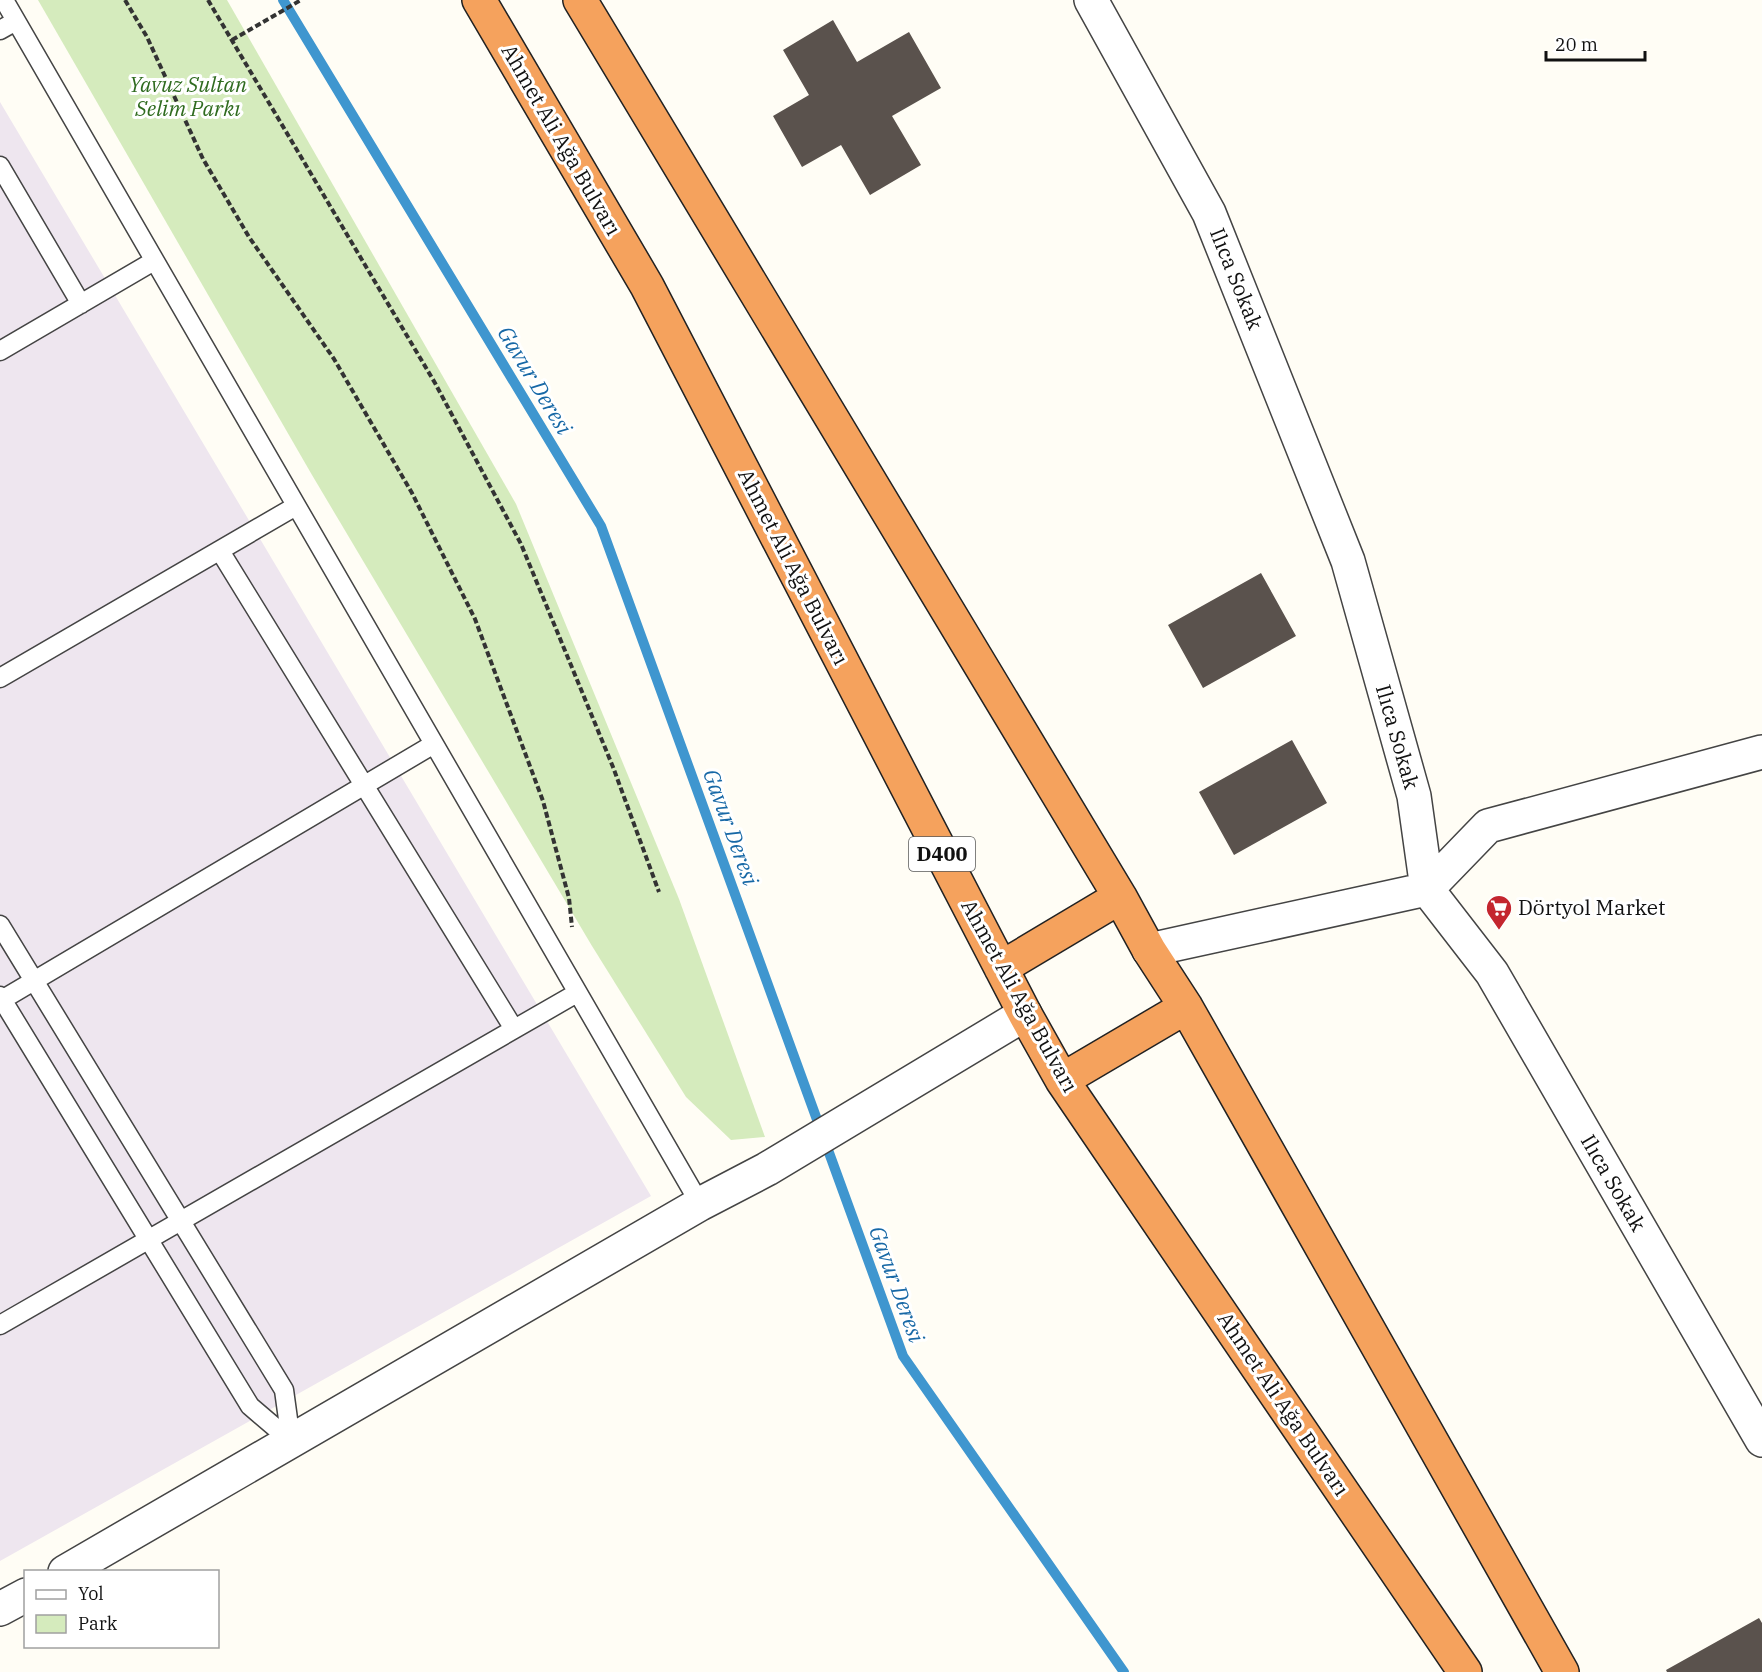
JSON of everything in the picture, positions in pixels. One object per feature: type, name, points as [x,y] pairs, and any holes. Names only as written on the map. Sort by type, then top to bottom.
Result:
[{"type":"highway","name":"Ahmet Ali Ağa Bulvarı","points":[[479,0],[647,286],[1025,1014],[1062,1080],[1465,1672]]},
{"type":"highway","points":[[580,0],[1120,897],[1149,950],[1186,1007],[1562,1672]]},
{"type":"highway","points":[[1001,968],[1120,897]]},
{"type":"highway","points":[[1062,1080],[1186,1007]]},
{"type":"street","name":"Ilıca Sokak","points":[[1091,0],[1209,213],[1348,561],[1414,796],[1427,889],[1492,973],[1762,1440]]},
{"type":"street","points":[[1149,950],[1427,889],[1488,826],[1762,753]]},
{"type":"street","points":[[68,1570],[700,1204],[767,1169],[1025,1014]]},
{"type":"street","points":[[0,1609],[24,1595]]},
{"type":"lane","points":[[4,0],[8,25],[154,261],[700,1204]]},
{"type":"lane","points":[[0,166],[81,304]]},
{"type":"lane","points":[[0,351],[154,261]]},
{"type":"lane","points":[[0,678],[296,506]]},
{"type":"lane","points":[[220,551],[514,1029]]},
{"type":"lane","points":[[291,1441],[250,1406],[1,999],[434,744]]},
{"type":"lane","points":[[0,925],[284,1390],[291,1441]]},
{"type":"lane","points":[[0,1324],[577,993]]},
{"type":"path","points":[[125,0],[147,37],[203,159],[249,237],[334,359],[412,493],[475,619],[543,801],[569,898],[572,930]]},
{"type":"path","points":[[208,0],[435,383],[521,544],[613,766],[659,892]]},
{"type":"path","points":[[232,40],[301,0]]},
{"type":"shaded area","points":[[0,102],[651,1196],[0,1561]]},
{"type":"green space","name":"Yavuz Sultan Selim Parkı","points":[[38,0],[227,0],[516,504],[679,899],[765,1137],[731,1140],[686,1097],[592,946],[312,475]]},
{"type":"building","points":[[833,20],[857,62],[909,32],[941,88],[892,116],[921,165],[870,195],[841,145],[802,167],[773,116],[809,95],[783,50]]},
{"type":"building","points":[[1261,573],[1296,636],[1203,688],[1168,625]]},
{"type":"building","points":[[1292,740],[1327,803],[1234,855],[1199,792]]},
{"type":"building","points":[[1759,1618],[1762,1623],[1762,1672],[1667,1672],[1666,1670]]},
{"type":"waterway","name":"Gavur Deresi","points":[[283,0],[601,526],[903,1356],[1124,1672]]},
{"type":"place","name":"Dörtyol Market","points":[[1499,931]]}]
